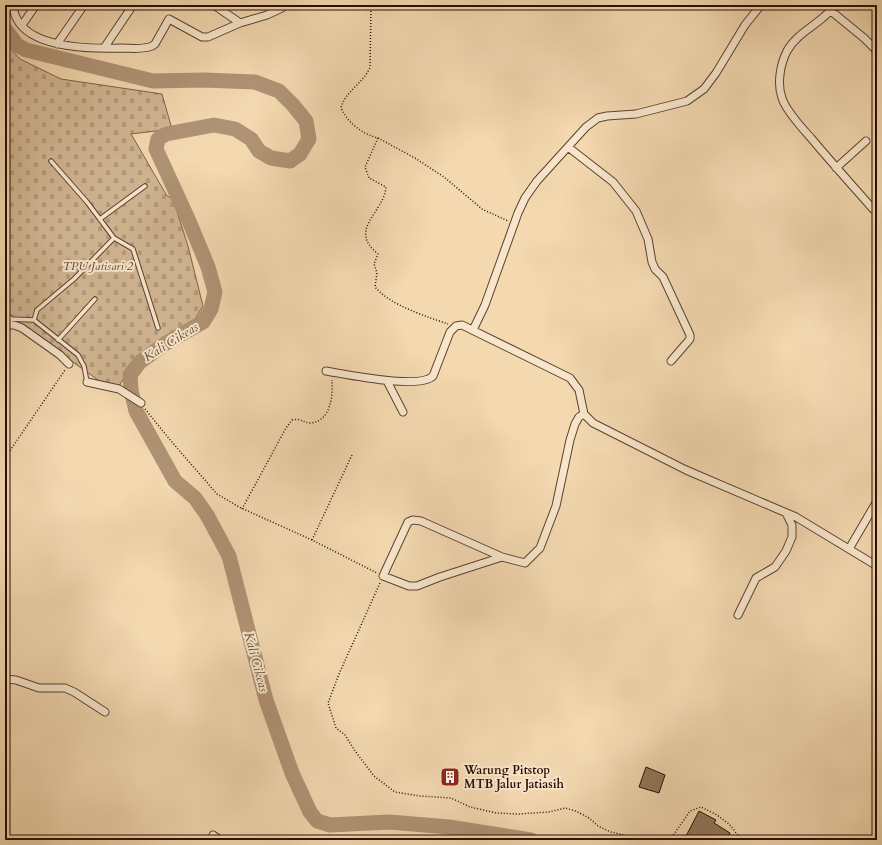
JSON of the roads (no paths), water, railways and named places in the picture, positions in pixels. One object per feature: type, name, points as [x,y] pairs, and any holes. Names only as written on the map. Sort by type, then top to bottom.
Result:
[{"type":"street","points":[[13,5],[16,16],[29,32],[42,39],[57,44],[92,49],[152,46],[155,44],[169,19],[203,37],[208,37],[240,23],[267,15],[282,6]]},
{"type":"street","points":[[22,25],[36,5]]},
{"type":"street","points":[[57,44],[84,5]]},
{"type":"street","points":[[104,48],[133,5]]},
{"type":"street","points":[[214,5],[240,23]]},
{"type":"street","points":[[473,330],[484,305],[513,224],[525,198],[537,181],[586,127],[598,118],[636,114],[686,101],[704,89],[716,73],[745,25],[761,5]]},
{"type":"street","points":[[876,209],[836,168],[796,121],[782,99],[779,82],[782,65],[788,50],[803,33],[833,8],[877,51]]},
{"type":"street","points":[[836,168],[866,141]]},
{"type":"street","points":[[568,147],[613,182],[636,211],[648,239],[652,262],[655,269],[663,277],[690,335],[690,339],[671,361]]},
{"type":"street","points":[[6,321],[22,328],[60,355],[69,364]]},
{"type":"street","points":[[329,371],[387,381],[423,381],[429,379],[432,376],[450,332],[454,327],[462,326],[570,378],[579,390],[584,414],[593,423],[686,470],[796,517],[877,566]]},
{"type":"street","points":[[387,381],[403,412]]},
{"type":"street","points":[[87,382],[119,389],[141,403]]},
{"type":"street","points":[[502,558],[440,577],[417,586],[410,586],[383,576],[408,522],[413,520],[421,521],[502,558],[526,563],[540,548],[556,506],[570,440],[575,424],[579,417],[584,414]]},
{"type":"street","points":[[849,549],[877,501]]},
{"type":"street","points":[[738,615],[756,578],[774,568],[786,550],[792,537],[792,525],[786,513]]},
{"type":"street","points":[[5,679],[16,680],[39,688],[65,688],[74,692],[105,712]]},
{"type":"street","points":[[213,835],[220,840]]},
{"type":"lane","points":[[51,161],[87,202],[114,238],[133,249],[158,328]]},
{"type":"lane","points":[[100,220],[145,186]]},
{"type":"lane","points":[[34,320],[37,310],[74,279],[114,238]]},
{"type":"lane","points":[[58,340],[95,299]]},
{"type":"lane","points":[[6,321],[34,320],[78,355],[84,366],[87,382]]},
{"type":"waterway","name":"Kali Cikeas","points":[[5,29],[17,45],[26,50],[153,81],[204,80],[255,82],[279,91],[306,121],[309,139],[300,154],[290,161],[271,158],[259,151],[251,139],[235,129],[214,125],[166,134],[158,139],[156,149],[208,267],[215,292],[211,309],[203,322],[166,343],[140,362],[130,375],[131,390],[136,411],[175,481],[195,498],[207,515],[229,556],[266,700],[292,773],[310,812],[317,821],[330,825],[389,822],[449,827],[531,840]]},
{"type":"place","name":"Warung Pitstop MTB Jalur Jatiasih","points":[[450,777]]},
{"type":"park label","name":"TPU Jatisari 2","points":[[98,266]]}]
